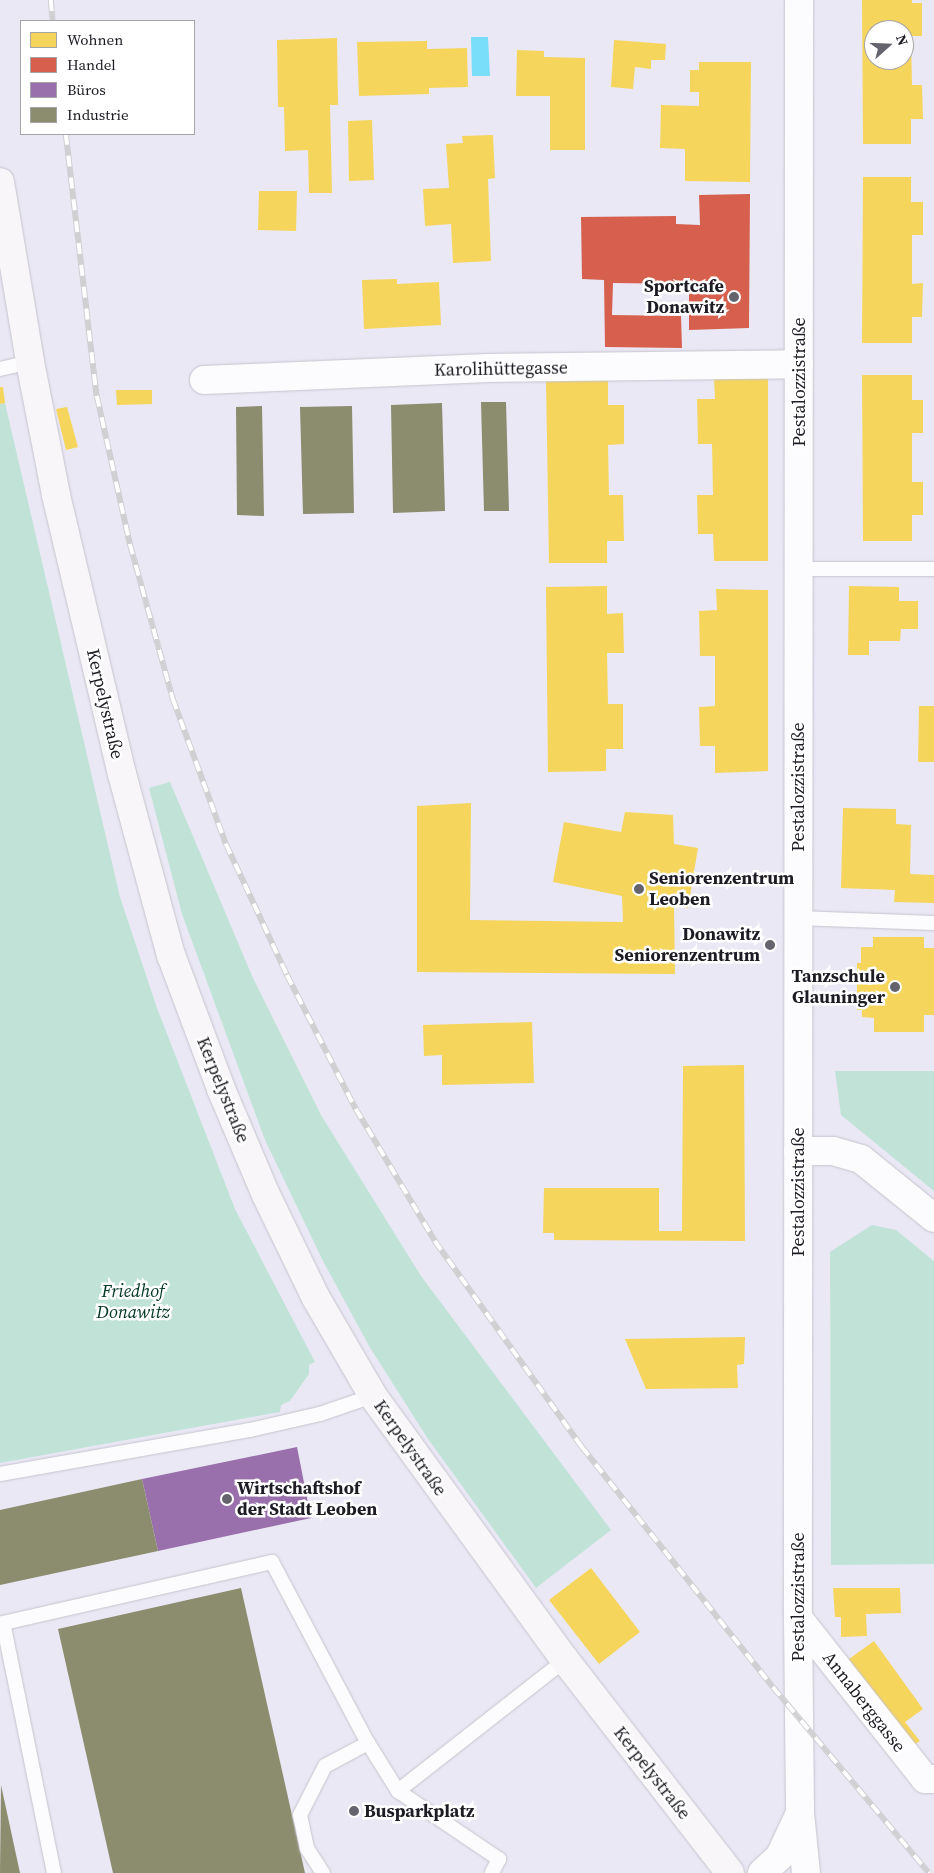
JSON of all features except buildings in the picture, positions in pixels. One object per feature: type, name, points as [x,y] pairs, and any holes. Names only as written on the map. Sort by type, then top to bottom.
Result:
[{"type":"main road","name":"Kerpelystraße","points":[[0,182],[30,362],[56,495],[122,774],[171,955],[221,1089],[266,1195],[316,1298],[373,1396],[565,1660],[730,1873]]},
{"type":"street","name":"Pestalozzistraße","points":[[799,0],[798,1618],[800,1813],[806,1873]]},
{"type":"street","name":"Karolihüttegasse","points":[[204,380],[488,368],[799,364]]},
{"type":"street","points":[[798,1151],[833,1151],[861,1159],[934,1218]]},
{"type":"street","name":"Annaberggasse","points":[[798,1618],[925,1779],[934,1779]]},
{"type":"street","name":"Pestalozzistraße","points":[[762,1873],[780,1856],[800,1813]]},
{"type":"lane","points":[[0,369],[30,362]]},
{"type":"lane","points":[[799,569],[934,569]]},
{"type":"lane","points":[[797,918],[934,923]]},
{"type":"lane","points":[[0,1474],[250,1430],[320,1414],[373,1396]]},
{"type":"lane","points":[[54,1873],[3,1623],[272,1562],[368,1743],[398,1791],[499,1859],[492,1873]]},
{"type":"lane","points":[[398,1791],[565,1660]]},
{"type":"lane","points":[[323,1873],[307,1848],[300,1815],[325,1766],[368,1743]]},
{"type":"green space","name":"Friedhof Donawitz","points":[[5,403],[120,897],[157,1008],[235,1209],[315,1362],[309,1365],[309,1374],[290,1401],[281,1405],[280,1412],[0,1463],[0,404]]},
{"type":"green space","points":[[170,782],[253,978],[321,1115],[421,1276],[611,1530],[536,1588],[428,1439],[369,1346],[323,1261],[265,1140],[182,914],[149,788]]},
{"type":"green space","points":[[835,1071],[934,1071],[934,1191],[841,1115]]},
{"type":"green space","points":[[872,1225],[896,1230],[934,1261],[934,1564],[831,1565],[830,1252]]},
{"type":"water","points":[[471,37],[488,37],[490,76],[472,76]]},
{"type":"railway","points":[[51,0],[53,20]]},
{"type":"railway","points":[[66,135],[97,396],[130,544],[173,699],[226,844],[287,975],[356,1109],[435,1241],[582,1447],[773,1687],[929,1873]]},
{"type":"place","name":"Sportcafe Donawitz","points":[[734,297]]},
{"type":"place","name":"Seniorenzentrum Leoben","points":[[639,889]]},
{"type":"place","name":"Donawitz Seniorenzentrum","points":[[770,945]]},
{"type":"place","name":"Tanzschule Glauninger","points":[[895,987]]},
{"type":"place","name":"Wirtschaftshof der Stadt Leoben","points":[[227,1499]]},
{"type":"place","name":"Busparkplatz","points":[[354,1811]]}]
